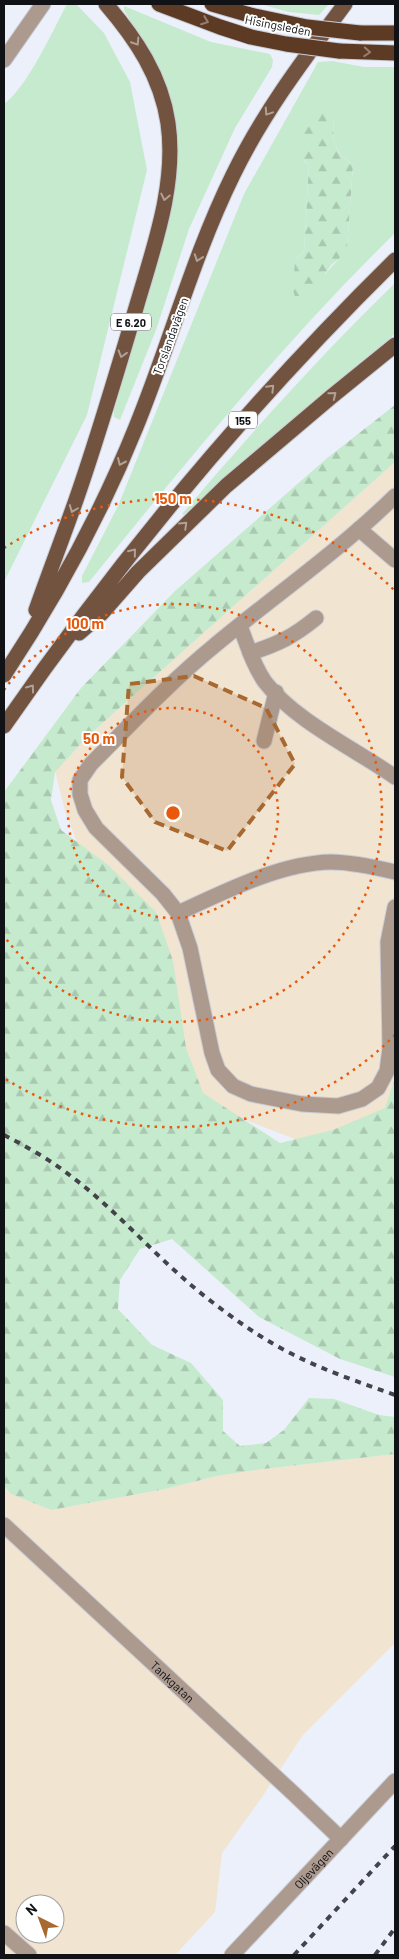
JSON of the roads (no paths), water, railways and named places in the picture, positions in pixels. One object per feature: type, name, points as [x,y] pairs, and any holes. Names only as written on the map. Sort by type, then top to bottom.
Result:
[{"type":"highway","name":"Hisingsleden","points":[[159,4],[251,37],[339,51],[395,53]]},
{"type":"highway","name":"Hisingsleden","points":[[212,4],[250,15],[307,27],[360,33],[395,33]]},
{"type":"main road","name":"E 6.20","points":[[24,645],[76,499],[99,426],[159,228],[167,189],[170,153],[168,122],[161,94],[151,68],[136,41],[106,4]]},
{"type":"main road","name":"Torslandavägen","points":[[4,675],[24,645],[100,509],[128,446],[213,217],[233,174],[262,120],[295,71],[345,4]]},
{"type":"main road","name":"155","points":[[4,726],[58,651],[153,528],[264,395],[395,260]]},
{"type":"main road","name":"155","points":[[58,651],[102,613],[138,572],[226,486],[395,345]]},
{"type":"street","points":[[4,60],[44,4]]},
{"type":"street","points":[[395,496],[359,529],[189,668],[91,764],[80,780],[80,794],[96,828],[157,888],[178,913],[190,948],[212,1052],[218,1070],[233,1086],[251,1094],[302,1104],[338,1106],[362,1099],[378,1088],[387,1071],[390,1038],[388,942],[395,907]]},
{"type":"street","points":[[359,529],[395,560]]},
{"type":"street","points":[[250,653],[277,644],[298,633],[316,618]]},
{"type":"street","points":[[240,626],[250,653],[266,682],[276,692],[305,718],[395,777]]},
{"type":"street","points":[[264,741],[276,692]]},
{"type":"street","points":[[178,913],[212,897],[298,866],[331,862],[368,866],[395,872]]},
{"type":"street","name":"Tankgatan","points":[[4,1525],[340,1839]]},
{"type":"street","name":"Oljevägen","points":[[232,1955],[395,1781]]},
{"type":"street","points":[[4,1932],[29,1955]]},
{"type":"railway","points":[[4,1135],[47,1159],[90,1191],[189,1284],[250,1330],[308,1362],[395,1395]]},
{"type":"railway","points":[[294,1955],[395,1846]]},
{"type":"railway","points":[[375,1955],[395,1928]]}]
